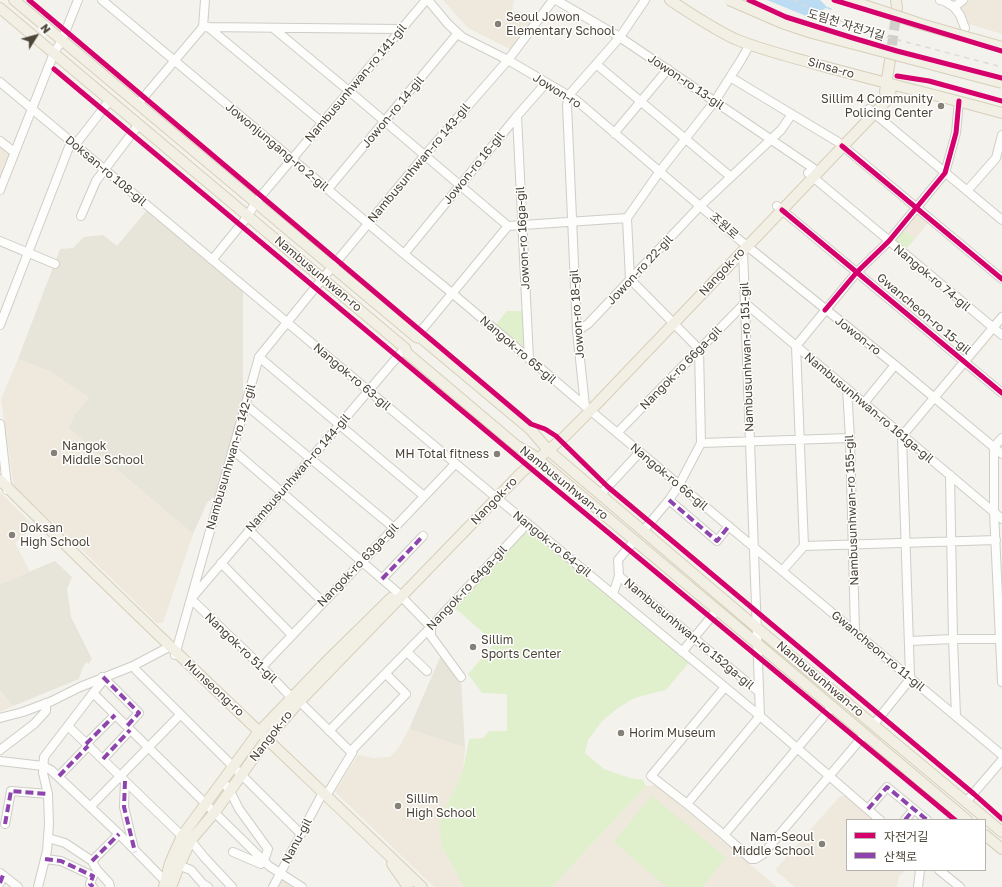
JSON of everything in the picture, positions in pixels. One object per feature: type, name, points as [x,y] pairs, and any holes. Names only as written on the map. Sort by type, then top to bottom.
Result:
[{"type":"main road","name":"Nambusunhwan-ro","points":[[14,0],[416,337],[421,338],[531,430],[546,448],[756,627],[1002,832]]},
{"type":"main road","name":"Sinsa-ro","points":[[670,0],[702,21],[736,39],[750,44],[889,84],[1002,113]]},
{"type":"main road","points":[[729,0],[782,23],[812,33],[1002,83]]},
{"type":"main road","points":[[849,0],[924,25],[1002,47]]},
{"type":"main road","name":"Nambusunhwan-ro","points":[[0,8],[406,348],[407,353],[517,446],[534,456],[757,642],[865,734],[954,816],[964,819]]},
{"type":"main road","points":[[779,208],[811,172],[872,112],[890,97],[890,60]]},
{"type":"main road","name":"Nangok-ro","points":[[186,837],[215,812],[295,700],[330,658],[400,595],[494,496],[517,468],[564,437],[587,408],[779,208]]},
{"type":"main road","name":"Munseong-ro","points":[[3,487],[258,732],[416,887]]},
{"type":"main road","name":"Nangok-ro","points":[[169,886],[175,864],[186,837],[207,804],[258,732],[295,700]]},
{"type":"main road","name":"Munseong-ro","points":[[322,795],[422,887]]},
{"type":"main road","points":[[986,836],[1002,849]]},
{"type":"main road","points":[[391,863],[408,887]]},
{"type":"street","points":[[0,190],[54,53],[62,40],[78,0]]},
{"type":"street","name":"Jowonjungang-ro 2-gil","points":[[102,0],[452,293]]},
{"type":"street","points":[[138,104],[206,27],[205,0]]},
{"type":"street","name":"Nambusunhwan-ro 141-gil","points":[[212,260],[248,216],[255,203],[427,0]]},
{"type":"street","name":"Jowon-ro","points":[[427,0],[458,33],[569,95],[700,206]]},
{"type":"street","name":"Jowon-ro 13-gil","points":[[554,0],[620,37],[771,140],[811,172]]},
{"type":"street","name":"Nambusunhwan-ro 143-gil","points":[[322,278],[425,155],[508,60],[554,0]]},
{"type":"street","points":[[569,95],[620,37],[645,0]]},
{"type":"street","points":[[940,0],[954,7],[960,15],[965,28]]},
{"type":"street","points":[[954,7],[963,0]]},
{"type":"street","points":[[206,27],[402,29]]},
{"type":"street","points":[[206,27],[323,123]]},
{"type":"street","points":[[273,28],[508,226]]},
{"type":"street","name":"Jowon-ro 14-gil","points":[[328,189],[458,33]]},
{"type":"street","points":[[644,530],[669,500],[679,485],[701,443],[699,349],[630,279],[627,218],[660,171],[715,101],[750,44]]},
{"type":"street","points":[[596,64],[731,177]]},
{"type":"street","points":[[615,134],[668,70]]},
{"type":"street","points":[[730,77],[840,144],[1002,279]]},
{"type":"street","name":"Doksan-ro 108-gil","points":[[0,82],[212,260]]},
{"type":"street","name":"Jowon-ro 16-gil","points":[[404,254],[517,116],[546,83]]},
{"type":"street","name":"Jowon-ro 18-gil","points":[[569,95],[567,105],[577,331],[587,408]]},
{"type":"street","points":[[0,325],[69,148],[75,145],[110,100]]},
{"type":"street","points":[[782,571],[804,546],[796,346],[857,272],[889,241],[944,173],[956,133],[959,101]]},
{"type":"street","points":[[872,112],[1002,220]]},
{"type":"street","name":"Jowon-ro 22-gil","points":[[577,331],[588,324],[700,206],[771,140],[792,114]]},
{"type":"street","name":"Jowon-ro 16ga-gil","points":[[517,116],[529,359]]},
{"type":"street","points":[[81,216],[96,181],[139,124]]},
{"type":"street","points":[[967,191],[999,160],[1002,135]]},
{"type":"street","points":[[0,141],[14,152]]},
{"type":"street","name":"Nangok-ro 74-gil","points":[[811,172],[889,241],[1002,335]]},
{"type":"street","name":"조원로","points":[[700,206],[744,246]]},
{"type":"street","name":"Gwancheon-ro 15-gil","points":[[779,208],[1002,393]]},
{"type":"street","points":[[416,337],[508,226],[627,218]]},
{"type":"street","points":[[0,240],[55,264]]},
{"type":"street","name":"Jowon-ro","points":[[744,246],[895,365],[1002,454]]},
{"type":"street","name":"Nambusunhwan-ro 151-gil","points":[[744,246],[760,716]]},
{"type":"street","name":"Nangok-ro 63-gil","points":[[212,260],[494,496]]},
{"type":"street","name":"Nambusunhwan-ro 142-gil","points":[[172,651],[191,599],[260,357],[322,278]]},
{"type":"street","name":"Nangok-ro 65-gil","points":[[452,293],[587,408]]},
{"type":"street","name":"Nambusunhwan-ro 161ga-gil","points":[[745,303],[1002,519]]},
{"type":"street","name":"Nangok-ro 66ga-gil","points":[[617,433],[745,303]]},
{"type":"street","points":[[874,724],[907,683],[910,676],[902,436],[1002,317]]},
{"type":"street","name":"Nambusunhwan-ro 144-gil","points":[[191,599],[406,348]]},
{"type":"street","points":[[260,357],[424,496]]},
{"type":"street","points":[[864,403],[895,365]]},
{"type":"street","name":"Nambusunhwan-ro 155-gil","points":[[847,389],[850,438],[855,632]]},
{"type":"street","points":[[246,405],[394,528]]},
{"type":"street","name":"Nangok-ro 66-gil","points":[[587,408],[754,547]]},
{"type":"street","name":"Munseong-ro","points":[[0,424],[3,487]]},
{"type":"street","name":"Nambusunhwan-ro 151-gil","points":[[701,443],[750,440],[850,438]]},
{"type":"street","points":[[1002,438],[994,448],[994,512],[1002,682]]},
{"type":"street","points":[[233,450],[400,595],[431,627],[431,636],[461,677]]},
{"type":"street","name":"Nambusunhwan-ro","points":[[601,494],[640,452]]},
{"type":"street","name":"Nangok-ro 63ga-gil","points":[[262,667],[455,464]]},
{"type":"street","points":[[950,475],[956,716]]},
{"type":"street","name":"Nangok-ro 64-gil","points":[[494,496],[760,716],[879,819]]},
{"type":"street","points":[[669,500],[717,541],[729,526]]},
{"type":"street","name":"Nangok-ro 64ga-gil","points":[[329,731],[431,627],[527,524]]},
{"type":"street","points":[[249,530],[323,602]]},
{"type":"street","points":[[382,579],[423,536]]},
{"type":"street","points":[[613,594],[619,576],[618,560],[635,540]]},
{"type":"street","points":[[804,546],[996,540]]},
{"type":"street","name":"Gwancheon-ro 11-gil","points":[[754,547],[910,676],[1002,755]]},
{"type":"street","points":[[221,563],[292,635]]},
{"type":"street","name":"Nambusunhwan-ro 152ga-gil","points":[[619,576],[759,692]]},
{"type":"street","name":"Nangok-ro 51-gil","points":[[191,599],[352,753]]},
{"type":"street","points":[[682,652],[717,610]]},
{"type":"street","points":[[910,641],[1001,639]]},
{"type":"street","points":[[0,718],[24,712],[103,677],[172,651]]},
{"type":"street","points":[[407,652],[426,671]]},
{"type":"street","points":[[133,666],[301,834]]},
{"type":"street","name":"Nanu-gil","points":[[273,887],[322,795],[328,791],[354,748],[406,694],[386,674]]},
{"type":"street","points":[[38,887],[45,859],[48,838],[48,794],[42,773],[44,757],[102,682],[103,677]]},
{"type":"street","points":[[102,759],[139,713],[103,677]]},
{"type":"street","points":[[725,687],[651,776],[687,804],[751,859],[755,859],[762,855],[865,734]]},
{"type":"street","points":[[93,693],[264,861],[302,887]]},
{"type":"street","points":[[0,750],[34,724],[46,711],[46,703]]},
{"type":"street","points":[[724,835],[832,707]]},
{"type":"street","points":[[90,807],[122,779],[148,747],[180,714]]},
{"type":"street","points":[[59,776],[115,715]]},
{"type":"street","points":[[687,804],[760,716]]},
{"type":"street","points":[[68,726],[122,779],[186,837],[232,887]]},
{"type":"street","points":[[966,802],[1002,760]]},
{"type":"street","points":[[0,761],[43,766],[59,776],[119,834],[169,886]]},
{"type":"street","points":[[122,779],[124,807],[135,852]]},
{"type":"street","points":[[223,782],[230,791],[239,809],[268,849],[264,861],[261,864],[233,852]]},
{"type":"street","points":[[868,810],[888,787],[926,819]]},
{"type":"street","points":[[5,824],[11,792],[48,794]]},
{"type":"street","points":[[906,819],[914,809]]},
{"type":"street","points":[[92,861],[119,834]]},
{"type":"street","points":[[48,838],[65,843],[92,861],[97,870],[109,883],[110,887]]},
{"type":"street","points":[[45,859],[61,861],[93,876],[90,884],[93,887]]},
{"type":"street","points":[[175,864],[191,870],[203,884],[208,887]]},
{"type":"street","points":[[918,887],[920,871]]},
{"type":"street","points":[[940,871],[960,887]]},
{"type":"street","points":[[1,877],[18,887]]},
{"type":"shaded area","name":"Seoul Jowon Elementary School","points":[[443,0],[514,0],[512,11],[525,13],[535,21],[514,48],[510,49],[468,28]]},
{"type":"shaded area","points":[[968,0],[1002,0],[1002,34],[969,24],[961,7]]},
{"type":"shaded area","points":[[0,144],[10,152],[0,178]]},
{"type":"shaded area","points":[[147,210],[243,291],[243,406],[216,495],[207,503],[193,534],[68,428],[75,414],[89,398],[49,371],[18,359],[60,249],[73,248],[84,237],[103,235],[117,246]]},
{"type":"shaded area","points":[[917,214],[928,223],[915,239],[901,229]]},
{"type":"shaded area","points":[[1002,309],[1002,327],[906,439],[899,433]]},
{"type":"shaded area","points":[[18,359],[49,371],[89,398],[75,414],[68,428],[193,534],[163,623],[157,623],[75,543],[14,487],[1,399]]},
{"type":"shaded area","name":"Doksan High School","points":[[0,492],[34,526],[15,543],[30,572],[0,584]]},
{"type":"shaded area","points":[[55,561],[72,577],[67,589],[71,617],[92,659],[89,664],[86,662],[79,679],[13,706],[0,691],[0,584]]},
{"type":"shaded area","points":[[442,653],[461,677],[465,748],[409,729]]},
{"type":"shaded area","points":[[0,691],[13,706],[0,712]]},
{"type":"shaded area","name":"Sillim High School","points":[[409,729],[465,748],[463,771],[439,821],[441,845],[464,887],[434,887],[335,792],[358,755],[373,758],[390,757],[399,747]]},
{"type":"shaded area","points":[[657,785],[777,887],[552,887],[646,786]]},
{"type":"shaded area","name":"Nam-Seoul Middle School","points":[[840,796],[846,796],[871,819],[846,819],[846,871],[905,871],[899,876],[897,887],[795,887],[777,872],[776,869]]},
{"type":"shaded area","points":[[282,880],[286,880],[299,887],[276,887]]},
{"type":"green space","points":[[901,229],[915,239],[905,250],[893,239]]},
{"type":"green space","points":[[507,311],[525,311],[527,356],[494,327]]},
{"type":"green space","points":[[525,533],[532,533],[687,660],[688,664],[666,690],[634,698],[618,708],[602,721],[588,740],[585,753],[604,769],[630,778],[643,780],[646,786],[552,887],[464,887],[441,845],[439,821],[463,771],[469,739],[483,738],[489,731],[507,731],[507,694],[482,693],[468,674],[495,643],[454,607]]},
{"type":"green space","points":[[652,796],[726,858],[702,887],[667,887],[614,842]]},
{"type":"water","points":[[767,0],[820,0],[827,7],[811,18]]},
{"type":"waterway","points":[[825,7],[831,9]]},
{"type":"tunnel","points":[[890,60],[897,8]]},
{"type":"railway","points":[[794,0],[830,17],[883,36],[1002,67]]},
{"type":"marked path","points":[[669,500],[717,541],[729,526]]},
{"type":"marked path","points":[[382,579],[423,536]]},
{"type":"marked path","points":[[103,677],[139,713],[127,726]]},
{"type":"marked path","points":[[86,744],[115,715]]},
{"type":"marked path","points":[[103,759],[130,730]]},
{"type":"marked path","points":[[59,776],[88,746]]},
{"type":"marked path","points":[[125,781],[124,807],[135,852]]},
{"type":"marked path","points":[[868,809],[887,787],[926,819]]},
{"type":"marked path","points":[[5,824],[11,791],[48,794]]},
{"type":"marked path","points":[[906,819],[914,809]]},
{"type":"marked path","points":[[92,861],[119,834]]},
{"type":"marked path","points":[[45,859],[61,861],[93,876],[90,884],[93,887]]},
{"type":"marked path","points":[[0,883],[3,875]]},
{"type":"cycle path","points":[[29,0],[531,424],[545,429],[556,436],[608,487],[1002,819]]},
{"type":"cycle path","name":"도림천 자전거길","points":[[749,0],[786,17],[853,38],[1002,78]]},
{"type":"cycle path","points":[[834,0],[1002,51]]},
{"type":"cycle path","points":[[54,69],[540,476],[954,819]]},
{"type":"cycle path","points":[[897,76],[929,81],[1002,101]]},
{"type":"cycle path","points":[[825,310],[857,272],[889,241],[945,173],[956,133],[959,101]]},
{"type":"cycle path","points":[[842,146],[1002,279]]},
{"type":"cycle path","points":[[782,210],[1002,393]]},
{"type":"place","name":"Seoul Jowon Elementary School","points":[[498,24]]},
{"type":"place","name":"Sillim 4 Community Policing Center","points":[[941,106]]},
{"type":"place","name":"Nangok Middle School","points":[[54,453]]},
{"type":"place","name":"MH Total fitness","points":[[497,454]]},
{"type":"place","name":"Doksan High School","points":[[12,535]]},
{"type":"place","name":"Sillim Sports Center","points":[[473,647]]},
{"type":"place","name":"Horim Museum","points":[[621,733]]},
{"type":"place","name":"Sillim High School","points":[[398,806]]},
{"type":"place","name":"Nam-Seoul Middle School","points":[[822,844]]}]
